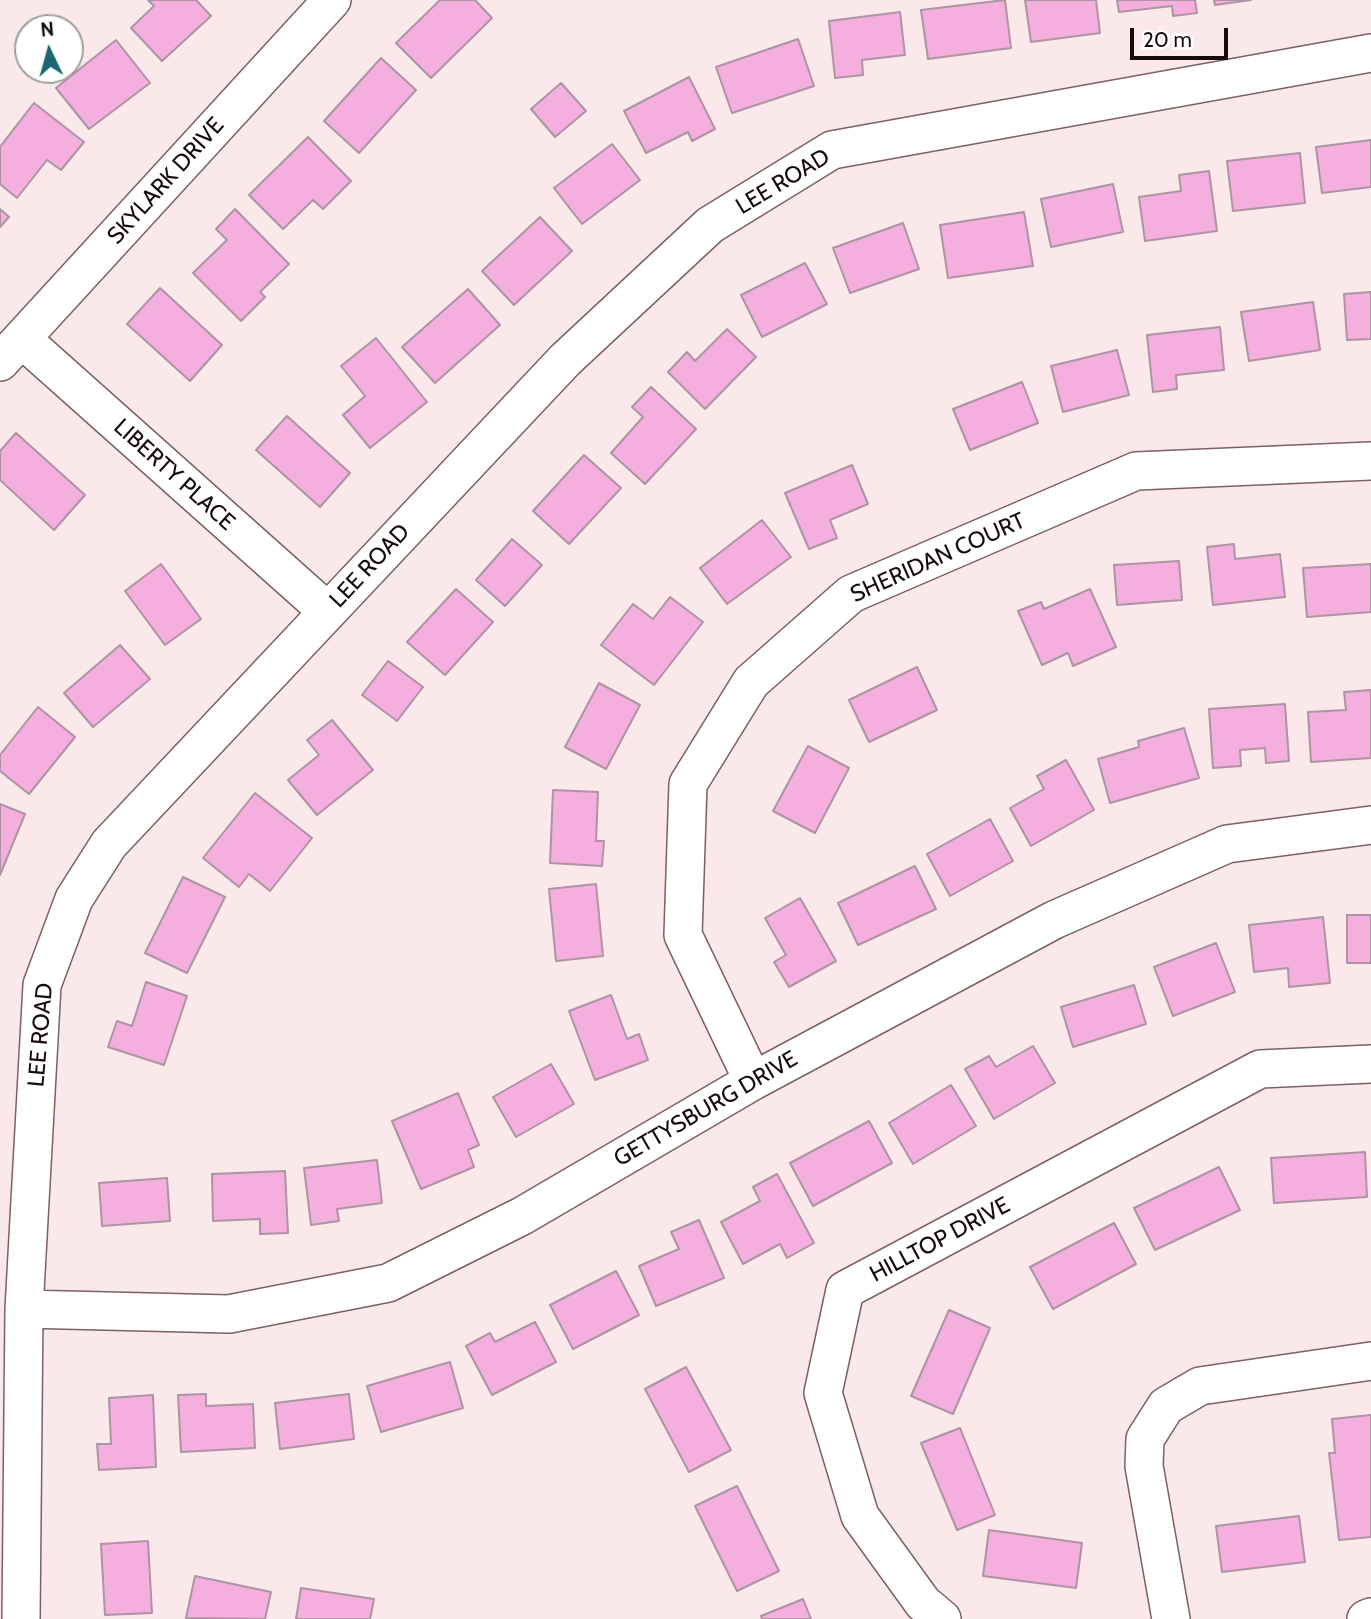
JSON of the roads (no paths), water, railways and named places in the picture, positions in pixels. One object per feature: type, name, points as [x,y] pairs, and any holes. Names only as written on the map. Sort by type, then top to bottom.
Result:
[{"type":"street","name":"SKYLARK DRIVE","points":[[11,350],[331,0]]},
{"type":"street","name":"LEE ROAD","points":[[21,1619],[24,1309],[42,985],[75,900],[109,844],[565,360],[710,225],[832,150],[1371,52]]},
{"type":"street","name":"LIBERTY PLACE","points":[[11,350],[327,611]]},
{"type":"street","name":"SHERIDAN COURT","points":[[753,1081],[683,935],[688,784],[751,682],[851,594],[1136,471],[1370,461]]},
{"type":"street","name":"GETTYSBURG DRIVE","points":[[24,1309],[229,1314],[388,1283],[522,1216],[753,1081],[1054,919],[1227,844],[1371,825]]},
{"type":"street","name":"HILLTOP DRIVE","points":[[942,1619],[923,1603],[860,1516],[823,1394],[845,1290],[1260,1069],[1371,1064]]},
{"type":"street","points":[[1171,1619],[1144,1466],[1145,1439],[1166,1406],[1200,1386],[1371,1362]]}]
